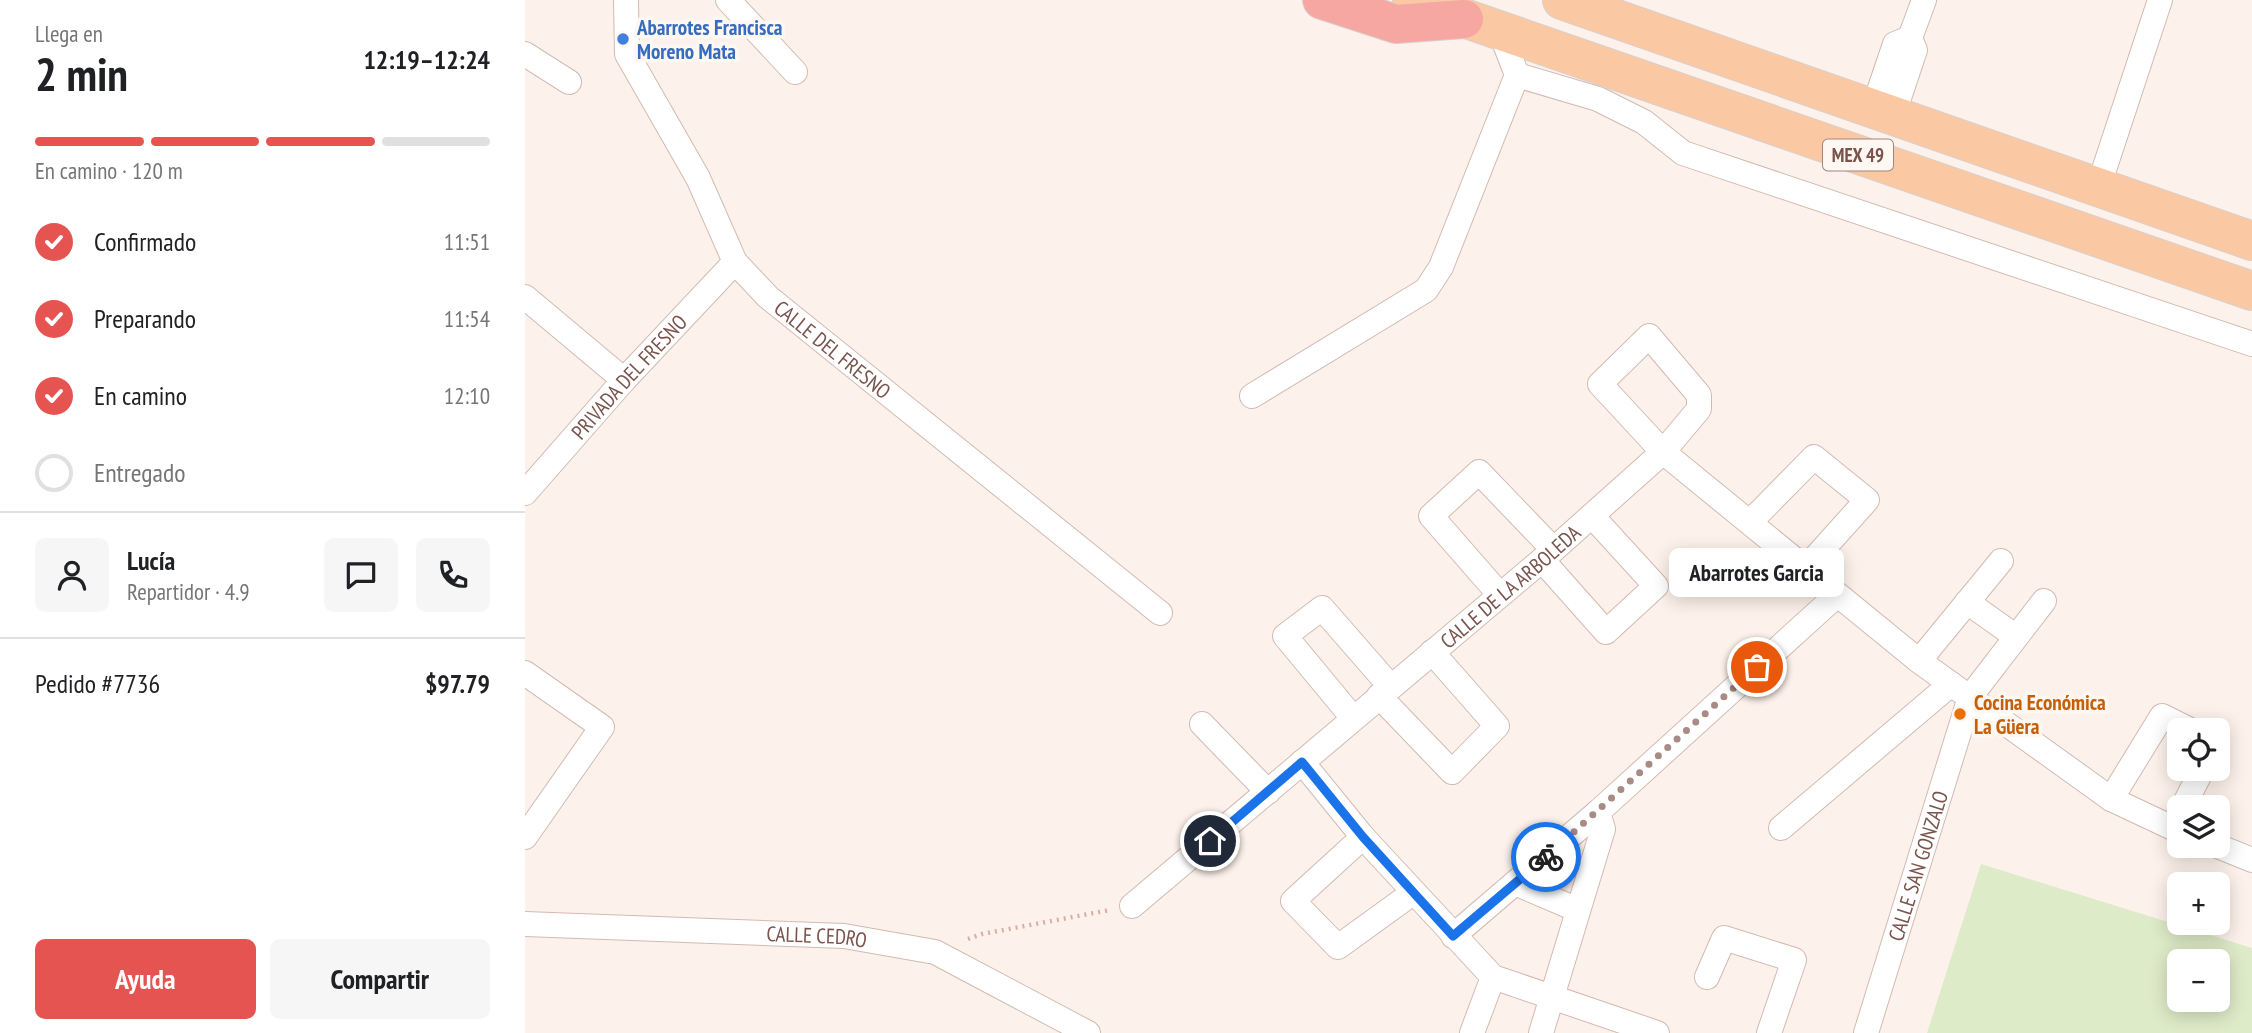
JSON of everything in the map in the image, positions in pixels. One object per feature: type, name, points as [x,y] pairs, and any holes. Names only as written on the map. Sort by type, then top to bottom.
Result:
[{"type":"highway","points":[[1322,0],[1396,24],[1464,19]]},
{"type":"main road","name":"MEX 49","points":[[1412,0],[2252,290]]},
{"type":"main road","name":"MEX 49","points":[[1562,0],[2252,241]]},
{"type":"street","name":"CALLE DEL FRESNO","points":[[626,0],[627,54],[698,178],[735,262],[768,297],[1160,613]]},
{"type":"street","points":[[728,0],[795,72]]},
{"type":"street","points":[[1883,112],[1900,62],[1895,44],[1910,38],[1924,0]]},
{"type":"street","points":[[2098,188],[2160,0]]},
{"type":"street","points":[[1252,396],[1426,290],[1441,267],[1517,75],[1500,31]]},
{"type":"street","points":[[525,54],[569,82]]},
{"type":"street","points":[[1517,75],[1598,99],[1644,122],[1683,153],[2252,344]]},
{"type":"street","points":[[1635,78],[1644,122]]},
{"type":"street","name":"PRIVADA DEL FRESNO","points":[[525,493],[624,380],[735,262]]},
{"type":"street","points":[[525,297],[624,380]]},
{"type":"street","name":"CALLE DE LA ARBOLEDA","points":[[1132,905],[1500,595],[1663,452],[1699,408],[1699,395],[1649,336],[1600,384],[1663,452]]},
{"type":"street","points":[[1663,452],[1919,661],[2111,799],[2167,817]]},
{"type":"street","points":[[1750,522],[1814,457],[1867,500],[1806,568]]},
{"type":"street","points":[[1500,595],[1431,516],[1479,472],[1548,554],[1606,632],[1656,586],[1592,516]]},
{"type":"street","points":[[1919,661],[2001,561]]},
{"type":"street","points":[[1453,936],[1598,812],[1837,595]]},
{"type":"street","points":[[1781,828],[1960,690],[2015,636],[2044,601]]},
{"type":"street","points":[[1967,602],[2015,636]]},
{"type":"street","points":[[1353,718],[1285,636],[1322,608],[1384,691],[1451,772],[1497,726],[1432,652]]},
{"type":"street","points":[[525,673],[602,727],[525,837]]},
{"type":"street","name":"CALLE SAN GONZALO","points":[[1866,1033],[1960,690]]},
{"type":"street","points":[[2111,799],[2162,716],[2167,718]]},
{"type":"street","points":[[1202,724],[1268,792]]},
{"type":"street","points":[[1302,762],[1363,837],[1493,978],[1657,1033]]},
{"type":"street","points":[[1541,1033],[1603,829],[1598,812]]},
{"type":"street","points":[[1363,837],[1293,901],[1338,947],[1414,892]]},
{"type":"street","points":[[2230,851],[2252,860]]},
{"type":"street","points":[[1515,883],[1578,910]]},
{"type":"street","name":"CALLE CEDRO","points":[[525,924],[844,936],[935,952],[1084,1032]]},
{"type":"street","points":[[1707,977],[1724,938],[1794,960],[1769,1033]]},
{"type":"street","points":[[1472,1033],[1493,978]]},
{"type":"path","points":[[935,952],[982,934],[1132,905]]},
{"type":"green space","points":[[1981,864],[2167,922],[2167,935],[2210,935],[2252,948],[2252,1033],[1927,1033]]},
{"type":"way so far","points":[[1546,857],[1757,667]]},
{"type":"place","name":"Abarrotes Francisca Moreno Mata","points":[[623,39]]},
{"type":"place","name":"Abarrotes Garcia","points":[[1757,667]]},
{"type":"place","name":"Cocina Económica La Güera","points":[[1960,714]]},
{"type":"route","points":[[1210,841],[1302,762],[1363,837],[1453,936],[1546,857]]}]
